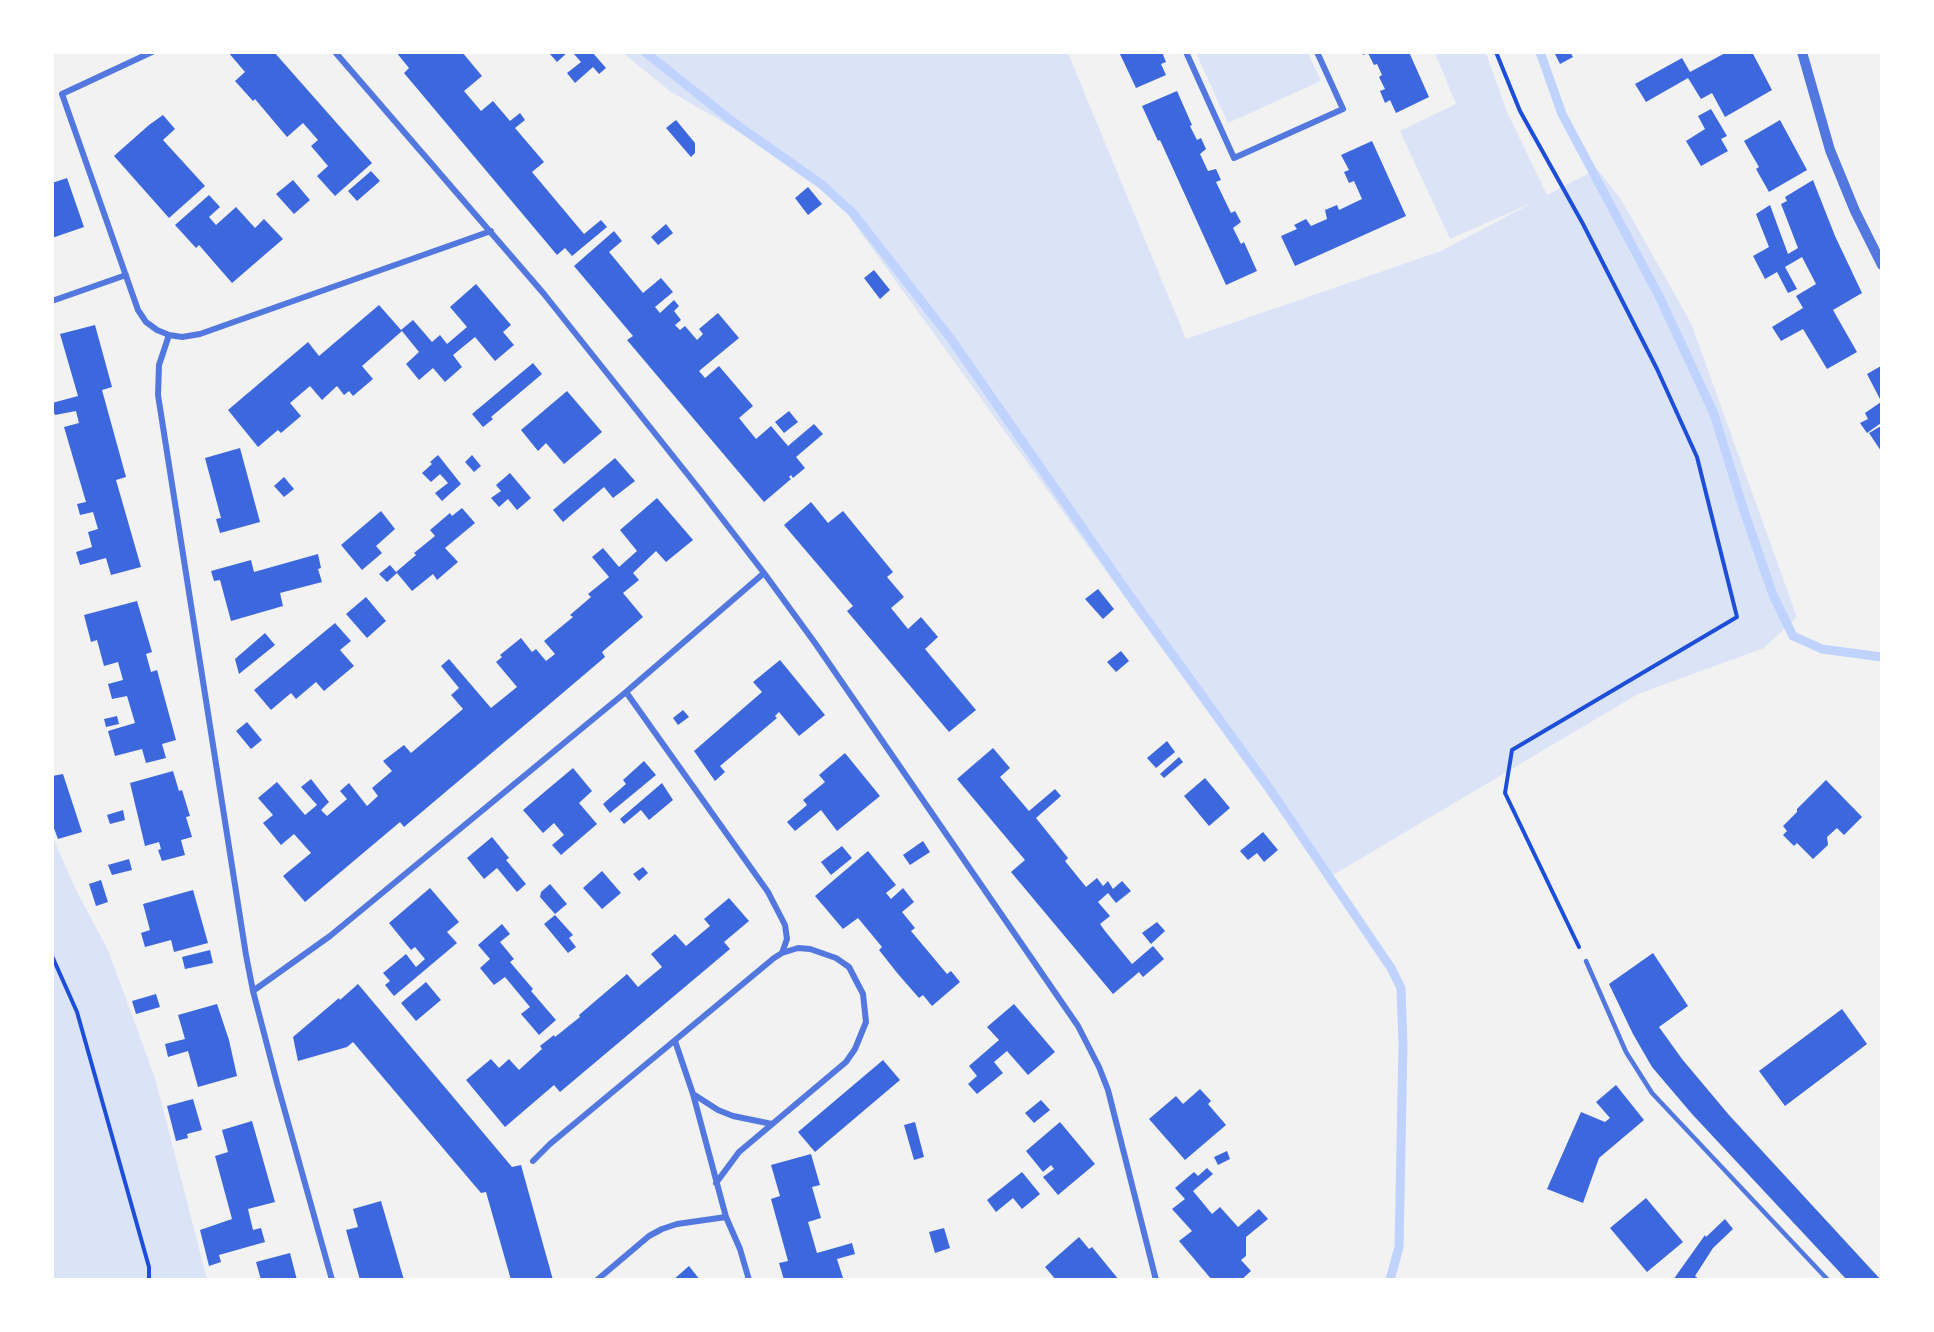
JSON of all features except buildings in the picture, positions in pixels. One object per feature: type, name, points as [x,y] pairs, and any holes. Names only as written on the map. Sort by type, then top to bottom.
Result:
[{"type":"street","points":[[152,52],[62,94],[138,310],[146,322],[157,330],[182,337],[200,334],[490,231]]},
{"type":"street","points":[[335,52],[552,303],[764,573],[1078,1026],[1108,1090],[1156,1280]]},
{"type":"street","points":[[1186,52],[1234,158],[1343,109],[1317,52]]},
{"type":"street","points":[[1802,52],[1830,150],[1855,211],[1881,265]]},
{"type":"street","points":[[52,301],[126,275]]},
{"type":"street","points":[[169,335],[159,365],[158,395],[253,992],[332,1280]]},
{"type":"street","points":[[253,992],[330,936],[626,692],[764,573]]},
{"type":"street","points":[[626,692],[768,892],[785,925],[786,939],[782,953]]},
{"type":"street","points":[[532,1161],[782,953],[798,948],[810,949],[836,958],[849,967],[863,994],[866,1022],[858,1044],[846,1062],[739,1152],[716,1183]]},
{"type":"street","points":[[675,1041],[693,1094],[726,1217],[750,1280]]},
{"type":"street","points":[[693,1094],[718,1110],[733,1116],[772,1124]]},
{"type":"street","points":[[597,1280],[649,1236],[662,1229],[677,1224],[726,1217]]},
{"type":"lane","points":[[1586,961],[1626,1052],[1652,1093],[1828,1280]]},
{"type":"path","points":[[1496,52],[1520,111],[1583,224],[1652,359],[1697,457],[1737,617],[1512,750],[1505,793],[1586,961]]},
{"type":"path","points":[[52,956],[77,1012],[146,1256],[149,1280]]},
{"type":"shaded area","points":[[623,53],[1068,53],[1186,339],[1441,251],[1534,202],[1450,239],[1400,131],[1456,104],[1435,53],[1486,53],[1507,112],[1547,195],[1597,169],[1621,199],[1691,323],[1797,617],[1764,648],[1638,694],[1328,878],[822,179],[671,92]]},
{"type":"shaded area","points":[[1196,53],[1308,53],[1321,81],[1228,123]]},
{"type":"shaded area","points":[[52,835],[75,888],[108,950],[155,1078],[207,1279],[53,1279]]},
{"type":"waterway","points":[[645,52],[737,125],[821,184],[853,213],[951,339],[1130,596],[1269,788],[1391,968],[1401,988],[1403,1045],[1399,1247],[1390,1280]]},
{"type":"waterway","points":[[1540,52],[1562,114],[1659,296],[1714,414],[1773,595],[1793,636],[1822,649],[1882,657]]}]
